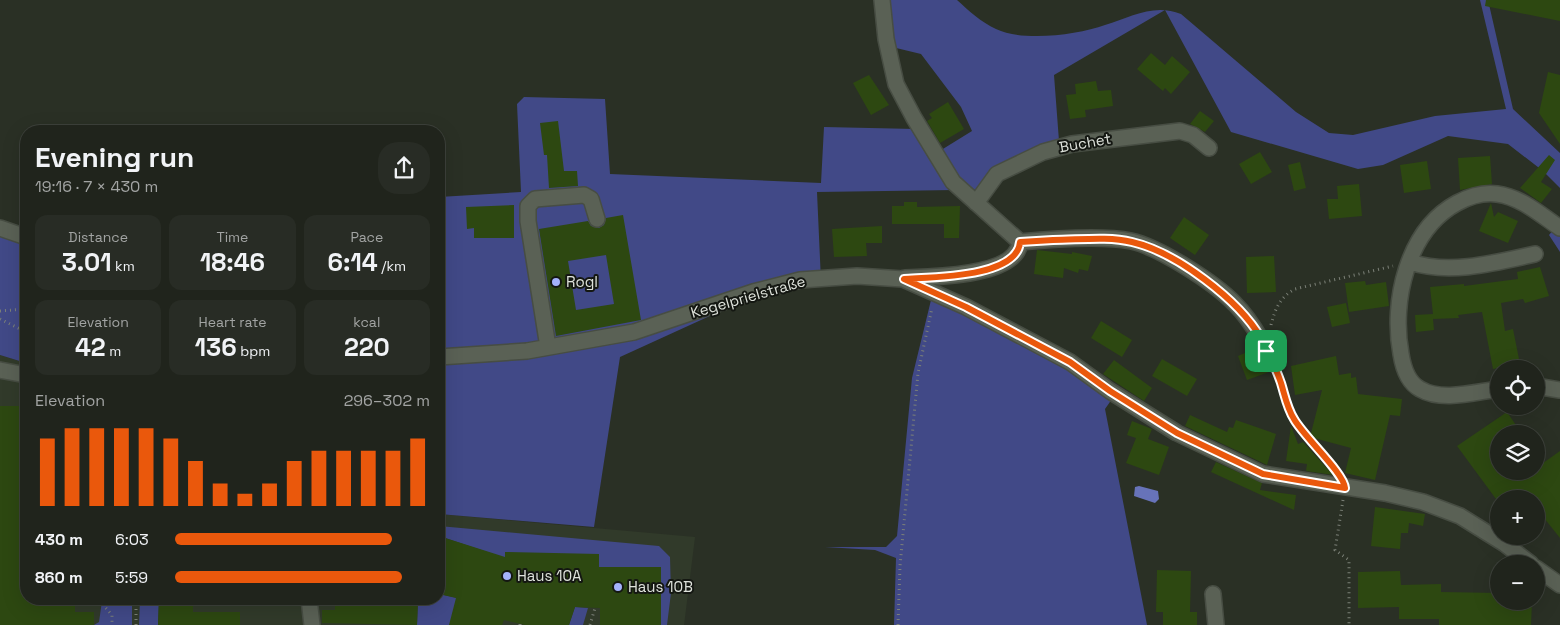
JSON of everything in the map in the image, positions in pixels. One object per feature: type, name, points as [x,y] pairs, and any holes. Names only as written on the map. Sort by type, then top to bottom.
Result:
[{"type":"street","points":[[882,0],[886,39],[896,84],[943,169],[953,182],[976,203],[1020,242],[1114,240],[1147,246],[1168,257],[1220,291],[1235,304],[1266,341]]},
{"type":"street","name":"Buchet","points":[[976,203],[996,174],[1043,152],[1072,144],[1180,131],[1193,135],[1209,148]]},
{"type":"street","points":[[1490,389],[1438,395],[1419,389],[1409,380],[1402,360],[1398,321],[1403,281],[1410,262],[1420,240],[1440,215],[1469,196],[1482,193],[1500,194],[1515,199],[1560,228]]},
{"type":"street","points":[[548,347],[528,221],[528,206],[535,199],[584,195],[591,199],[597,220]]},
{"type":"street","points":[[0,228],[20,235]]},
{"type":"street","points":[[904,279],[989,269],[1006,262],[1019,249],[1020,242]]},
{"type":"street","points":[[1410,262],[1429,267],[1460,267],[1499,262],[1535,254]]},
{"type":"street","name":"Kegelprielstraße","points":[[445,357],[548,347],[634,332],[753,292],[800,280],[857,276],[904,279],[936,293],[1070,362],[1177,433],[1263,474],[1385,493],[1414,500],[1460,516],[1519,555]]},
{"type":"street","points":[[0,370],[20,374]]},
{"type":"street","points":[[1545,388],[1560,390]]},
{"type":"street","points":[[1545,574],[1560,585]]},
{"type":"street","points":[[1213,594],[1216,625]]},
{"type":"street","points":[[310,605],[312,625]]},
{"type":"path","points":[[1345,488],[1341,475],[1323,458],[1294,419],[1266,341],[1278,304],[1284,295],[1295,289],[1410,262]]},
{"type":"path","points":[[898,625],[900,566],[918,373],[936,293]]},
{"type":"path","points":[[0,311],[20,309]]},
{"type":"path","points":[[0,319],[20,329]]},
{"type":"path","points":[[1342,507],[1335,550],[1348,560],[1349,625]]},
{"type":"path","points":[[104,605],[112,615],[112,625]]},
{"type":"path","points":[[136,605],[136,625]]},
{"type":"path","points":[[590,625],[595,608]]},
{"type":"shaded area","points":[[886,0],[957,0],[980,20],[996,29],[1008,33],[1035,36],[1080,32],[1143,12],[1165,10],[1054,75],[1059,141],[978,190],[967,189],[938,152],[972,131],[961,107],[921,54],[892,47]]},
{"type":"shaded area","points":[[1480,0],[1488,0],[1513,109],[1560,153],[1560,188],[1543,171],[1508,144],[1448,136],[1383,165],[1358,169],[1231,132],[1165,10],[1181,14],[1296,112],[1329,133],[1353,135],[1435,116],[1506,109]]},
{"type":"shaded area","points":[[524,97],[605,99],[610,174],[821,183],[824,127],[916,129],[955,190],[817,192],[821,281],[747,299],[620,357],[594,527],[445,515],[445,197],[521,192],[517,104]]},
{"type":"shaded area","points":[[0,223],[20,230],[20,361],[0,355]]},
{"type":"shaded area","points":[[1554,229],[1560,234],[1560,252],[1549,235]]},
{"type":"shaded area","points":[[932,296],[1044,354],[1112,399],[1105,409],[1147,625],[894,625],[896,558],[875,550],[825,547],[886,547],[897,536],[912,378]]},
{"type":"shaded area","points":[[0,355],[20,361],[20,605],[445,605],[445,515],[695,537],[684,625],[0,625]]},
{"type":"shaded area","points":[[1139,486],[1158,491],[1159,499],[1155,503],[1134,496],[1135,487]]},
{"type":"shaded area","points":[[445,527],[659,546],[670,557],[671,593],[667,625],[661,625],[661,567],[599,567],[599,554],[505,558],[445,538]]},
{"type":"shaded area","points":[[445,595],[467,600],[449,625],[417,625],[418,605],[445,605]]},
{"type":"shaded area","points":[[101,605],[132,605],[132,625],[94,625],[99,622]]},
{"type":"shaded area","points":[[140,605],[159,605],[158,625],[139,625]]},
{"type":"shaded area","points":[[575,607],[588,608],[583,625],[569,625]]},
{"type":"building","points":[[1486,0],[1560,0],[1560,21],[1485,6]]},
{"type":"building","points":[[1151,53],[1165,65],[1172,56],[1190,72],[1171,94],[1165,88],[1163,91],[1137,69]]},
{"type":"building","points":[[1548,72],[1560,75],[1560,144],[1539,113]]},
{"type":"building","points":[[869,75],[889,105],[871,115],[853,83]]},
{"type":"building","points":[[1096,81],[1098,91],[1111,90],[1113,106],[1085,110],[1086,117],[1070,119],[1066,95],[1076,94],[1075,84]]},
{"type":"building","points":[[948,102],[964,129],[940,143],[927,121],[932,118],[929,114]]},
{"type":"building","points":[[1200,111],[1214,121],[1205,132],[1190,124]]},
{"type":"building","points":[[558,121],[564,171],[577,171],[578,186],[549,188],[547,155],[544,155],[540,123]]},
{"type":"building","points":[[1260,152],[1272,172],[1251,184],[1239,164]]},
{"type":"building","points":[[1549,155],[1555,160],[1541,182],[1552,189],[1541,203],[1520,188]]},
{"type":"building","points":[[1490,156],[1492,184],[1460,190],[1458,158]]},
{"type":"building","points":[[1427,161],[1431,189],[1404,193],[1400,165]]},
{"type":"building","points":[[1300,162],[1306,188],[1294,191],[1288,165]]},
{"type":"building","points":[[1359,184],[1362,216],[1329,219],[1327,199],[1338,199],[1337,186]]},
{"type":"building","points":[[904,202],[917,202],[917,207],[960,206],[959,238],[944,238],[944,224],[892,224],[892,206],[904,206]]},
{"type":"building","points":[[1491,203],[1494,217],[1498,212],[1518,221],[1508,243],[1479,231]]},
{"type":"building","points":[[514,205],[514,238],[474,238],[474,228],[467,229],[466,207]]},
{"type":"building","name":"Rogl","points":[[623,215],[641,320],[556,336],[539,229],[588,221],[591,226],[599,228],[604,225],[606,218]],"holes":[[[606,255],[614,304],[576,310],[568,261]]]},
{"type":"building","points":[[1184,217],[1209,235],[1195,255],[1170,238]]},
{"type":"building","points":[[882,226],[882,243],[866,243],[867,256],[834,257],[832,229]]},
{"type":"building","points":[[1037,250],[1072,254],[1072,252],[1092,256],[1088,271],[1079,269],[1078,273],[1064,268],[1063,278],[1034,274]]},
{"type":"building","points":[[1274,256],[1276,292],[1247,293],[1246,257]]},
{"type":"building","points":[[1540,267],[1549,296],[1525,303],[1523,299],[1501,303],[1505,331],[1513,329],[1519,360],[1491,360],[1482,312],[1458,315],[1459,318],[1433,319],[1434,330],[1416,332],[1415,315],[1433,314],[1430,287],[1464,284],[1464,286],[1518,279],[1517,272]]},
{"type":"building","points":[[1365,281],[1366,285],[1386,282],[1389,306],[1349,312],[1345,283]]},
{"type":"building","points":[[1346,303],[1350,323],[1332,327],[1327,307]]},
{"type":"building","points":[[1101,321],[1132,340],[1122,357],[1091,338]]},
{"type":"building","points":[[1259,347],[1269,372],[1247,380],[1238,356]]},
{"type":"building","points":[[1336,356],[1339,375],[1351,373],[1351,378],[1356,377],[1358,394],[1402,399],[1400,416],[1390,415],[1375,480],[1345,473],[1351,448],[1310,437],[1322,390],[1295,395],[1291,366]]},
{"type":"building","points":[[1162,359],[1197,379],[1187,396],[1152,376]]},
{"type":"building","points":[[1114,360],[1152,388],[1144,401],[1103,374]]},
{"type":"building","points":[[0,406],[20,406],[20,605],[75,605],[75,612],[94,612],[94,625],[0,625]]},
{"type":"building","points":[[1190,415],[1227,432],[1229,427],[1233,428],[1236,420],[1276,434],[1267,465],[1185,426]]},
{"type":"building","points":[[1503,415],[1509,415],[1516,425],[1490,425],[1490,480],[1545,480],[1545,462],[1560,451],[1560,538],[1545,519],[1545,490],[1490,491],[1457,446]]},
{"type":"building","points":[[1132,421],[1152,429],[1148,439],[1169,447],[1159,475],[1126,463],[1136,438],[1127,435]]},
{"type":"building","points":[[1291,426],[1298,444],[1303,442],[1333,475],[1306,471],[1307,464],[1286,461]]},
{"type":"building","points":[[1216,462],[1262,483],[1260,490],[1296,495],[1294,510],[1211,472]]},
{"type":"building","points":[[1375,507],[1425,514],[1423,526],[1409,523],[1408,533],[1401,533],[1400,549],[1371,546]]},
{"type":"building","name":"Haus 10A","points":[[445,538],[505,557],[505,552],[599,554],[599,567],[661,567],[661,625],[600,625],[600,608],[575,607],[569,625],[525,625],[504,620],[502,625],[449,625],[456,598],[445,595]]},
{"type":"building","points":[[1157,570],[1191,571],[1190,612],[1197,612],[1197,625],[1163,625],[1163,612],[1156,612]]},
{"type":"building","points":[[1400,571],[1401,585],[1441,584],[1441,592],[1490,593],[1490,610],[1532,610],[1531,625],[1439,625],[1439,619],[1399,619],[1399,607],[1358,608],[1358,572]]},
{"type":"building","points":[[159,605],[193,605],[193,612],[240,612],[240,625],[158,625]]},
{"type":"building","points":[[335,605],[418,605],[417,625],[322,623],[322,610],[335,610]]},
{"type":"place","name":"Rogl","points":[[556,282]]},
{"type":"place","name":"Haus 10A","points":[[507,576]]},
{"type":"place","name":"Haus 10B","points":[[618,587]]},
{"type":"route","points":[[1114,240],[1131,242],[1147,246],[1168,257],[1220,291],[1235,304],[1249,321],[1266,351],[1281,382],[1286,404],[1294,419],[1323,458],[1341,475],[1345,481],[1345,488],[1263,474],[1177,433],[1110,391],[1070,362],[966,307],[904,279],[989,269],[1006,262],[1019,249],[1020,242],[1114,240]]}]
